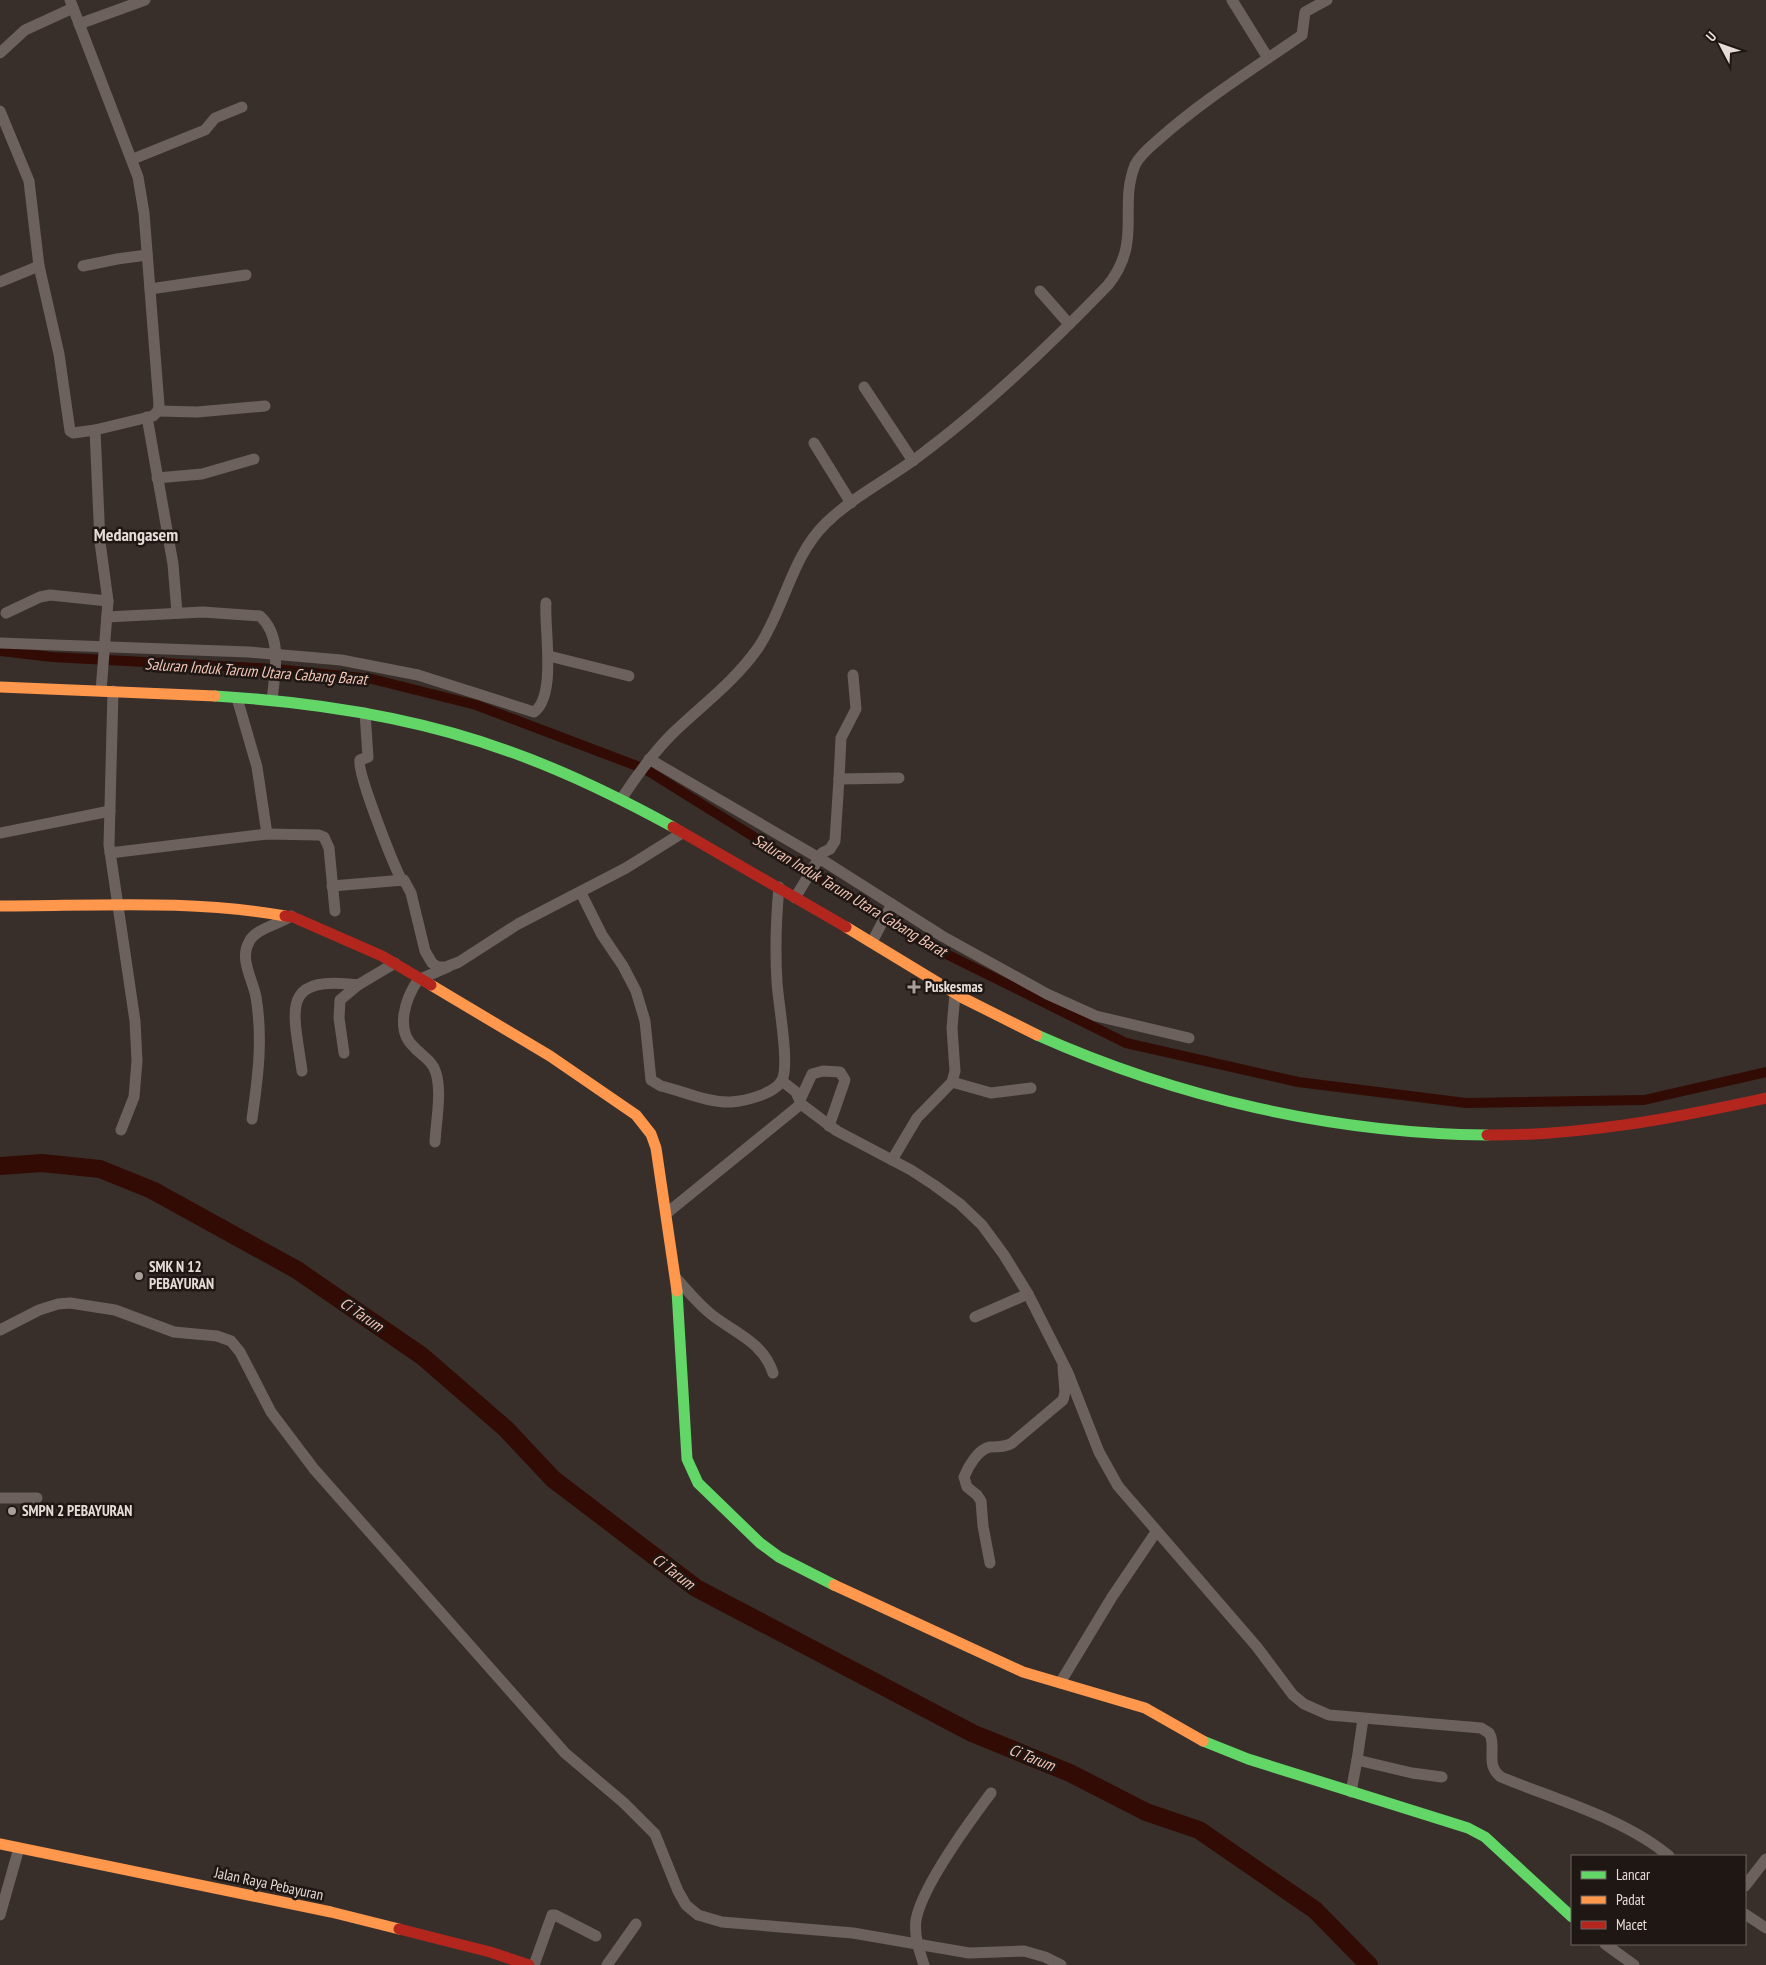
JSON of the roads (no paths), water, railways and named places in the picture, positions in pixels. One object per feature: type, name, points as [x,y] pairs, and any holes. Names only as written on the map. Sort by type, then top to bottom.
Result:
[{"type":"main road","points":[[0,687],[105,687],[272,700],[365,713],[512,752],[622,798],[779,887],[798,894],[874,939],[955,994],[1063,1046],[1159,1082],[1206,1097],[1272,1112],[1385,1129],[1476,1135],[1602,1129],[1702,1112],[1766,1098]]},
{"type":"main road","points":[[0,906],[116,905],[248,909],[291,916],[394,963],[550,1056],[636,1115],[651,1134],[656,1148],[676,1278],[687,1459],[698,1483],[743,1528],[779,1557],[1003,1663],[1060,1683],[1145,1708],[1204,1742],[1351,1792],[1450,1821],[1476,1833],[1501,1852],[1571,1916]]},
{"type":"main road","name":"Jalan Raya Pebayuran","points":[[0,1844],[332,1912],[490,1952],[529,1965]]},
{"type":"street","points":[[80,24],[145,0]]},
{"type":"street","points":[[1232,0],[1268,58]]},
{"type":"street","points":[[622,798],[648,761],[749,660],[768,630],[808,546],[826,523],[851,503],[913,461],[985,402],[1108,285],[1123,262],[1128,246],[1132,174],[1140,157],[1189,113],[1302,34],[1304,14],[1308,9],[1327,0]]},
{"type":"street","points":[[0,53],[25,30],[71,4],[133,159],[142,204],[158,411]]},
{"type":"street","points":[[133,159],[204,130],[215,118],[242,107]]},
{"type":"street","points":[[0,111],[29,181],[39,266],[59,354],[70,431],[73,433],[95,430],[147,417],[158,411],[197,412],[265,406]]},
{"type":"street","points":[[83,266],[117,258],[147,255]]},
{"type":"street","points":[[0,282],[39,266]]},
{"type":"street","points":[[150,289],[246,275]]},
{"type":"street","points":[[1040,291],[1069,324]]},
{"type":"street","points":[[864,387],[913,461]]},
{"type":"street","points":[[147,417],[173,564],[177,613]]},
{"type":"street","points":[[95,430],[100,542],[108,602],[103,652],[110,853],[116,905],[135,1021],[137,1061],[134,1097],[121,1130]]},
{"type":"street","points":[[814,443],[851,503]]},
{"type":"street","points":[[157,478],[202,474],[254,459]]},
{"type":"street","points":[[6,613],[40,597],[50,595],[108,602]]},
{"type":"street","points":[[0,643],[103,652],[341,660],[410,673],[532,712],[538,709],[543,698],[549,656],[546,603]]},
{"type":"street","points":[[107,617],[203,612],[260,616],[268,626],[276,659],[272,700]]},
{"type":"street","points":[[549,656],[629,676]]},
{"type":"street","points":[[798,894],[822,853],[830,849],[836,841],[840,738],[856,709],[852,675]]},
{"type":"street","points":[[237,698],[257,767],[267,834]]},
{"type":"street","points":[[365,713],[368,758],[360,760],[359,764],[366,789],[401,879],[406,882],[411,893],[428,957],[438,967],[450,966]]},
{"type":"street","points":[[648,761],[817,861],[891,908],[1074,1007],[1096,1016],[1189,1038]]},
{"type":"street","points":[[839,779],[899,778]]},
{"type":"street","points":[[0,832],[110,811]]},
{"type":"street","points":[[435,1142],[436,1073],[430,1061],[408,1041],[403,1025],[405,1008],[414,986],[420,978],[450,966],[518,924],[581,893],[682,833]]},
{"type":"street","points":[[110,853],[267,834],[324,836],[329,848],[335,911]]},
{"type":"street","points":[[332,886],[374,884],[401,879]]},
{"type":"street","points":[[581,893],[602,935],[630,977],[638,997],[645,1021],[649,1070],[652,1082],[709,1098],[731,1102],[766,1093],[782,1081],[784,1063],[776,942],[779,887]]},
{"type":"street","points":[[874,939],[891,908]]},
{"type":"street","points":[[252,1119],[261,1040],[255,995],[245,959],[246,950],[249,942],[258,933],[291,916]]},
{"type":"street","points":[[344,1052],[338,1006],[340,1000],[358,985],[394,963]]},
{"type":"street","points":[[302,1071],[295,1019],[296,1000],[300,992],[320,983],[333,982],[358,985]]},
{"type":"street","points":[[892,1160],[917,1118],[952,1082],[955,1070],[952,1028],[955,994]]},
{"type":"street","points":[[667,1213],[801,1102],[812,1074],[823,1071],[840,1072],[845,1080],[829,1126]]},
{"type":"street","points":[[782,1081],[796,1092],[801,1102],[829,1126],[892,1160],[949,1195],[971,1214],[1004,1255],[1028,1294],[1064,1364],[1108,1470],[1133,1506],[1247,1634],[1292,1695],[1304,1704],[1329,1715],[1481,1728],[1489,1733],[1491,1737],[1491,1764],[1495,1772],[1501,1777],[1628,1829],[1653,1842],[1668,1855]]},
{"type":"street","points":[[952,1082],[990,1093],[1031,1088]]},
{"type":"street","points":[[676,1278],[712,1315],[750,1341],[762,1352],[773,1373]]},
{"type":"street","points":[[975,1317],[1028,1294]]},
{"type":"street","points":[[0,1330],[39,1310],[58,1304],[70,1303],[115,1310],[174,1332],[217,1336],[231,1340],[240,1352],[271,1412],[314,1469],[565,1753],[624,1803],[655,1834],[678,1891],[686,1905],[692,1910],[708,1919],[722,1922],[853,1933],[954,1951],[980,1954],[1024,1951],[1061,1965]]},
{"type":"street","points":[[990,1563],[983,1526],[981,1501],[964,1482],[964,1476],[968,1468],[984,1450],[989,1447],[1004,1447],[1012,1443],[1060,1404],[1065,1392],[1064,1364]]},
{"type":"street","points":[[1060,1404],[1083,1406]]},
{"type":"street","points":[[0,1498],[37,1498]]},
{"type":"street","points":[[1060,1683],[1112,1597],[1156,1532]]},
{"type":"street","points":[[1351,1792],[1363,1719]]},
{"type":"street","points":[[1357,1760],[1412,1774],[1442,1777]]},
{"type":"street","points":[[924,1965],[916,1918],[959,1838],[991,1793]]},
{"type":"street","points":[[0,1914],[19,1848]]},
{"type":"street","points":[[1746,1885],[1766,1859]]},
{"type":"street","points":[[1746,1914],[1763,1922]]},
{"type":"street","points":[[534,1965],[552,1915],[596,1936]]},
{"type":"street","points":[[607,1965],[636,1924]]},
{"type":"street","points":[[1606,1945],[1634,1965]]},
{"type":"waterway","name":"Saluran Induk Tarum Utara Cabang Barat","points":[[0,651],[52,657],[276,669],[372,679],[476,705],[645,769],[924,943],[1126,1043],[1298,1082],[1466,1103],[1644,1100],[1766,1072]]},
{"type":"waterway","name":"Ci Tarum","points":[[0,1166],[42,1163],[100,1169],[152,1190],[297,1270],[422,1356],[506,1429],[553,1479],[696,1588],[972,1733],[1070,1773],[1146,1812],[1199,1830],[1315,1910],[1369,1965]]},
{"type":"place","name":"Puskesmas","points":[[914,987]]},
{"type":"place","name":"SMK N 12 PEBAYURAN","points":[[139,1276]]},
{"type":"place","name":"SMPN 2 PEBAYURAN","points":[[12,1511]]},
{"type":"district","name":"Medangasem","points":[[136,535]]}]
